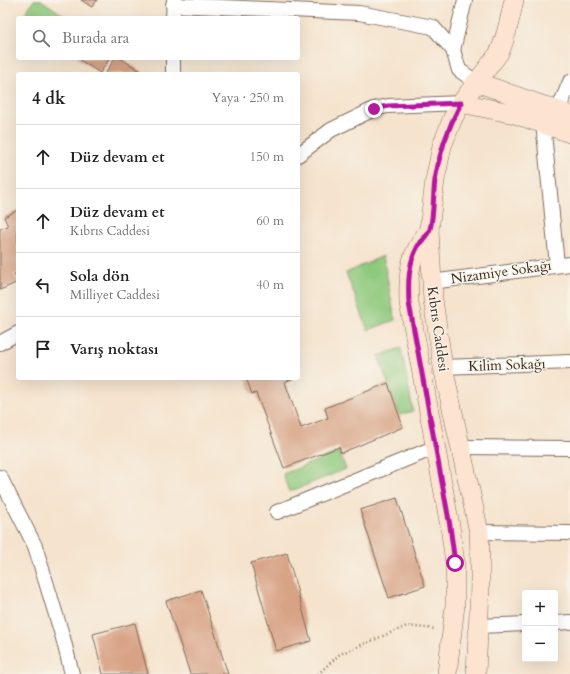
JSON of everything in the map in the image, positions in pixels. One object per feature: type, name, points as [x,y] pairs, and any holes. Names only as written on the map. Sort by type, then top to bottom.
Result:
[{"type":"main road","name":"Kıbrıs Caddesi","points":[[476,674],[480,555],[479,532],[444,367],[431,282],[430,230],[435,180],[442,146],[452,120],[461,103],[498,53],[506,37],[514,0]]},
{"type":"main road","points":[[476,82],[559,117],[570,133]]},
{"type":"main road","points":[[461,103],[515,114],[559,117]]},
{"type":"main road","points":[[430,230],[418,246],[411,262],[408,283],[409,303],[450,526],[455,563],[455,605],[447,674]]},
{"type":"street","points":[[452,50],[465,0]]},
{"type":"street","points":[[174,8],[359,13],[433,26],[452,50],[459,70],[476,82]]},
{"type":"street","points":[[173,60],[173,72]]},
{"type":"street","points":[[564,264],[544,133],[559,117],[570,82]]},
{"type":"street","points":[[300,153],[331,130],[374,109],[388,106],[461,103]]},
{"type":"street","name":"Nizamiye Sokağı","points":[[431,282],[564,264]]},
{"type":"street","points":[[0,343],[16,334]]},
{"type":"street","name":"Kilim Sokağı","points":[[444,367],[570,362]]},
{"type":"street","points":[[277,512],[436,447]]},
{"type":"street","points":[[461,447],[570,448]]},
{"type":"street","points":[[0,477],[35,546],[63,638],[72,674]]},
{"type":"street","points":[[479,532],[570,533]]},
{"type":"street","points":[[558,623],[570,622]]},
{"type":"street","points":[[478,626],[522,624]]},
{"type":"path","points":[[318,674],[340,654],[407,626],[452,631]]},
{"type":"green space","points":[[34,0],[41,0],[65,16],[23,16]]},
{"type":"green space","points":[[383,256],[395,320],[368,330],[346,273]]},
{"type":"green space","points":[[401,348],[413,411],[400,415],[378,356]]},
{"type":"green space","points":[[339,452],[346,469],[289,492],[283,474]]},
{"type":"building","points":[[81,0],[97,0],[92,7]]},
{"type":"building","points":[[80,60],[109,60],[101,72]]},
{"type":"building","points":[[114,60],[123,60],[142,72],[106,72]]},
{"type":"building","points":[[16,211],[16,274],[14,274],[16,283],[0,290],[0,229],[8,226],[4,217]]},
{"type":"building","points":[[247,380],[290,380],[285,382],[301,428],[328,418],[325,408],[388,383],[403,427],[341,453],[339,447],[284,468],[256,393],[252,394]]},
{"type":"building","points":[[397,498],[425,586],[389,598],[360,510]]},
{"type":"building","points":[[287,553],[311,641],[276,651],[251,563]]},
{"type":"building","points":[[201,590],[228,674],[190,674],[166,601]]},
{"type":"building","points":[[135,623],[148,674],[103,674],[93,634]]},
{"type":"route","points":[[374,109],[388,106],[461,103],[452,120],[442,146],[435,180],[430,230],[418,246],[411,262],[408,283],[409,303],[450,526],[455,563]]}]
